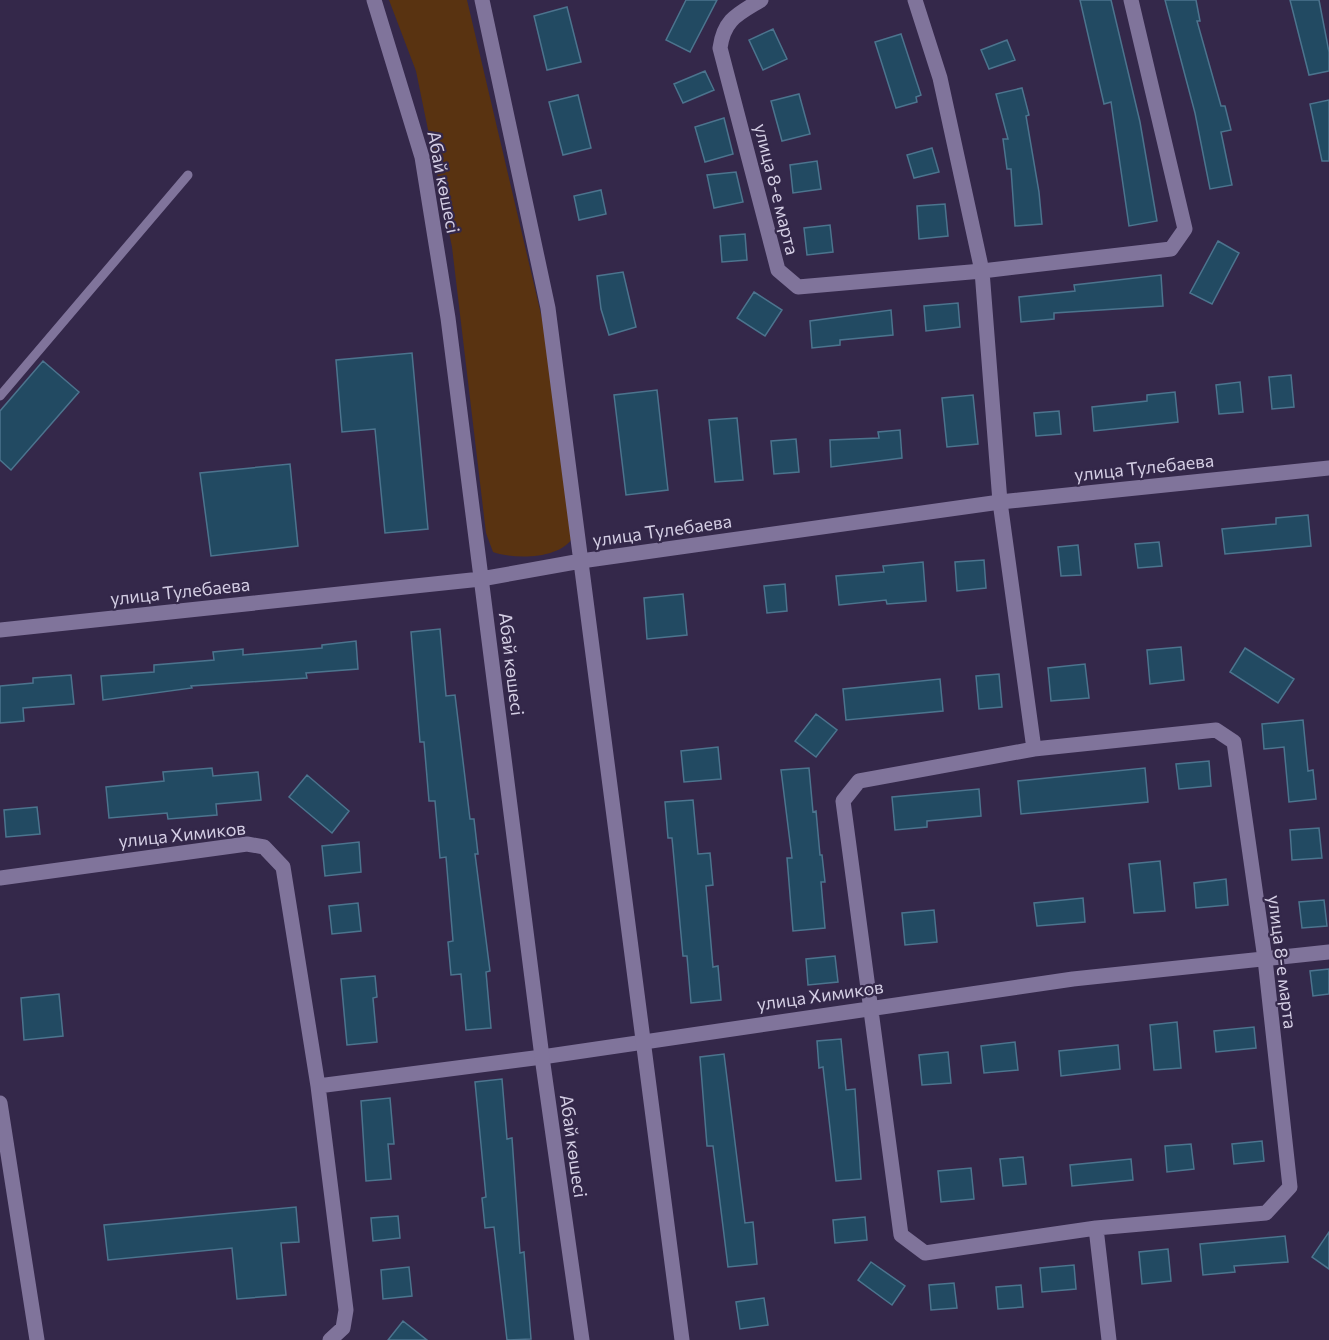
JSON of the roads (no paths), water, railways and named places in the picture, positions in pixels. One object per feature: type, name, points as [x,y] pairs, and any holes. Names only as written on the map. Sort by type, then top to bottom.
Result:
[{"type":"street","name":"Абай көшесі","points":[[374,0],[422,157],[448,318],[542,1057],[582,1340]]},
{"type":"street","points":[[482,0],[548,308],[682,1340]]},
{"type":"street","name":"улица 8-е марта","points":[[761,0],[734,17],[722,30],[720,48],[778,270],[798,287],[982,271],[1171,249],[1185,229],[1131,0]]},
{"type":"street","points":[[915,0],[940,78],[982,271],[1000,502],[1034,749]]},
{"type":"street","name":"улица Тулебаева","points":[[0,630],[481,579],[581,561],[1000,502],[1329,468]]},
{"type":"street","name":"улица 8-е марта","points":[[1216,730],[1234,742],[1265,959],[1290,1187],[1266,1213],[1096,1228],[925,1253],[901,1235],[843,801],[859,781],[1034,749],[1216,730]]},
{"type":"street","name":"улица Химиков","points":[[0,878],[247,844],[264,848],[283,867],[318,1086],[346,1310],[343,1328],[330,1340]]},
{"type":"street","name":"улица Химиков","points":[[318,1086],[542,1057],[1073,979],[1329,952]]},
{"type":"street","points":[[0,1103],[1,1127],[37,1340]]},
{"type":"street","points":[[1096,1228],[1109,1340]]},
{"type":"lane","points":[[0,396],[188,175]]}]
